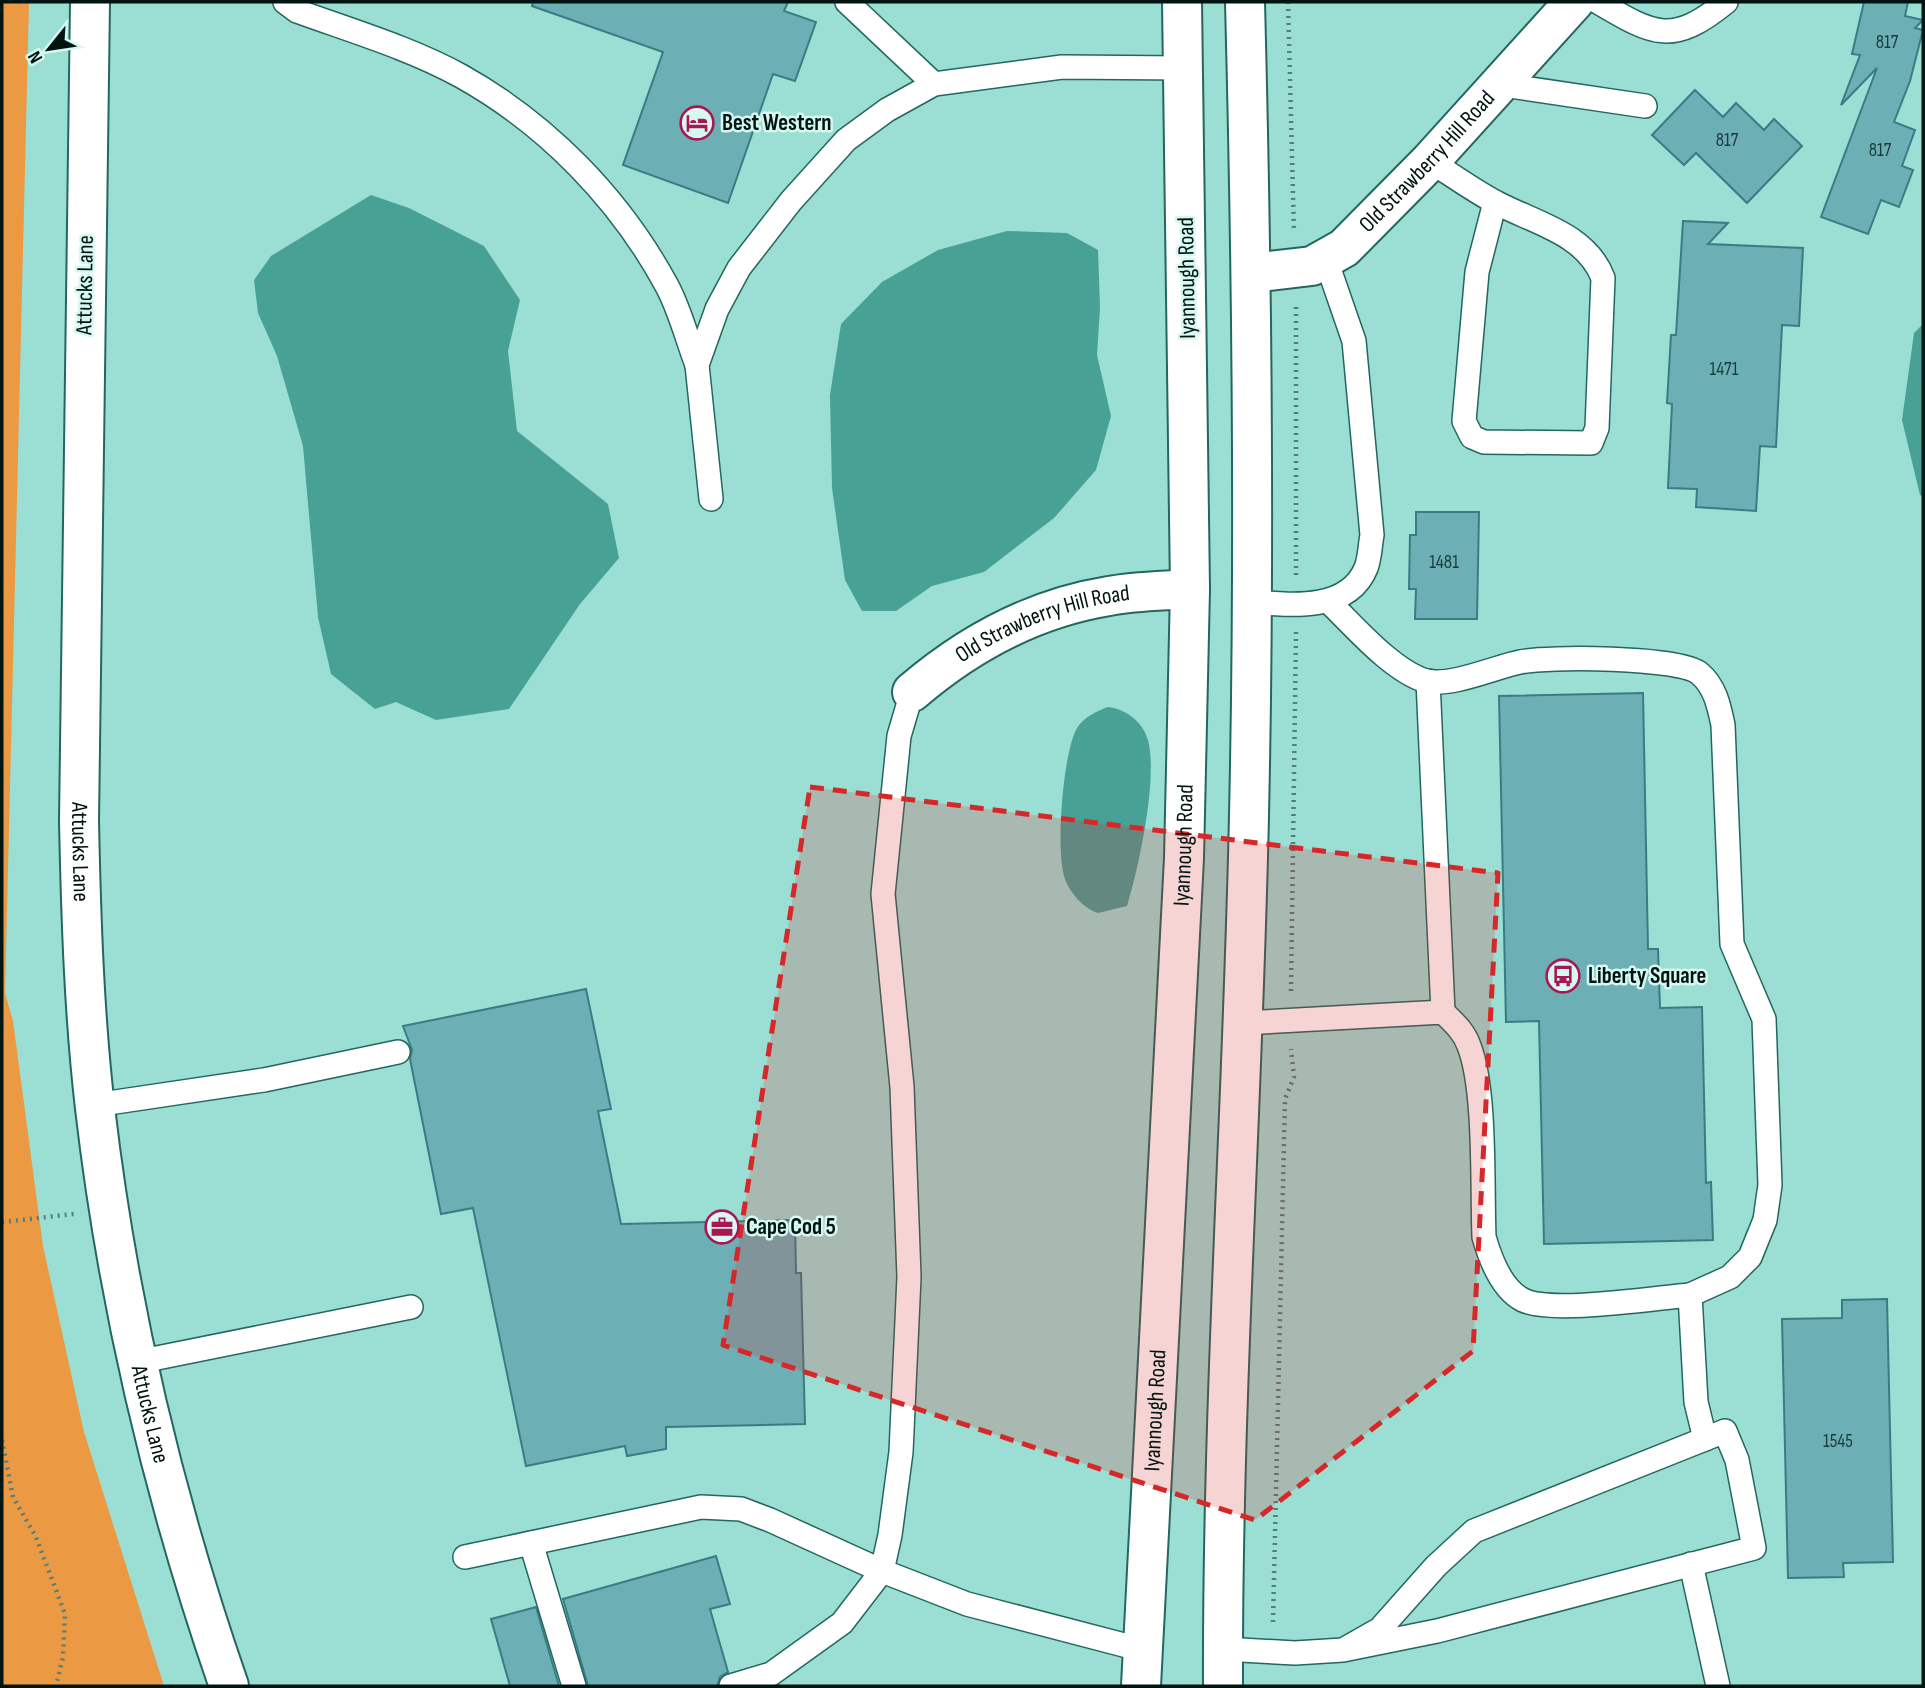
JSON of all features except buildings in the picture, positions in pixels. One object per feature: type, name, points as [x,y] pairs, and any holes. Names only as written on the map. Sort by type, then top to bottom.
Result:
[{"type":"main road","name":"Attucks Lane","points":[[90,2],[79,821],[81,920],[95,1105],[109,1210],[136,1362],[183,1541],[229,1686]]},
{"type":"main road","name":"Iyannough Road","points":[[1142,1668],[1175,1062],[1190,589],[1182,2]]},
{"type":"main road","points":[[1223,1668],[1243,1023],[1252,602],[1252,273],[1245,2]]},
{"type":"main road","name":"Old Strawberry Hill Road","points":[[1252,273],[1295,269],[1326,260],[1366,228],[1574,2]]},
{"type":"main road","name":"Old Strawberry Hill Road","points":[[912,692],[939,669],[973,647],[1041,614],[1110,595],[1190,589]]},
{"type":"lane","points":[[285,2],[298,11],[460,76],[519,115],[602,189],[633,229],[668,288],[697,365],[711,499]]},
{"type":"lane","points":[[847,2],[934,84]]},
{"type":"lane","points":[[1598,2],[1659,32],[1676,32],[1694,26],[1726,2]]},
{"type":"lane","points":[[697,365],[717,309],[739,268],[791,201],[846,140],[887,110],[934,84],[1062,67],[1183,68]]},
{"type":"lane","points":[[1497,85],[1645,106]]},
{"type":"lane","points":[[1430,161],[1494,202],[1576,242],[1596,259],[1603,278],[1597,428],[1591,443],[1484,442],[1472,437],[1464,421],[1477,272],[1494,202]]},
{"type":"lane","points":[[1252,602],[1296,605],[1328,601],[1357,584],[1367,566],[1372,534],[1354,341],[1326,260]]},
{"type":"lane","points":[[1328,601],[1400,668],[1428,681],[1463,677],[1522,661],[1639,660],[1673,664],[1698,672],[1716,694],[1723,725],[1732,944],[1764,1019],[1770,1185],[1765,1220],[1750,1256],[1730,1277],[1690,1295],[1550,1305],[1522,1300],[1506,1284],[1491,1261],[1483,1237],[1477,1077],[1470,1046],[1460,1028],[1443,1012],[1428,681]]},
{"type":"lane","points":[[731,1686],[771,1674],[842,1623],[882,1572],[901,1452],[909,1277],[902,1087],[883,894],[899,736],[912,692]]},
{"type":"lane","points":[[1243,1023],[1443,1012]]},
{"type":"lane","points":[[95,1105],[264,1080],[398,1052]]},
{"type":"lane","points":[[1690,1295],[1696,1402],[1704,1439]]},
{"type":"lane","points":[[136,1362],[411,1307]]},
{"type":"lane","points":[[1223,1668],[1272,1652],[1343,1650],[1437,1632],[1754,1548],[1737,1460],[1724,1432],[1474,1531],[1436,1566],[1380,1629],[1343,1650]]},
{"type":"lane","points":[[464,1557],[701,1507],[741,1509],[801,1532],[882,1572],[1142,1668]]},
{"type":"lane","points":[[531,1543],[574,1686]]},
{"type":"lane","points":[[1690,1564],[1718,1686]]},
{"type":"path","points":[[1287,2],[1293,188]]},
{"type":"path","points":[[1293,979],[1297,333]]},
{"type":"path","points":[[1272,1652],[1285,1099],[1294,1077]]},
{"type":"path","points":[[2,1222],[109,1210]]},
{"type":"path","points":[[2,1440],[13,1497],[36,1537],[65,1614],[63,1657],[56,1686]]},
{"type":"highlighted area","points":[[810,787],[1498,873],[1473,1351],[1255,1520],[723,1345]]},
{"type":"shaded area","points":[[2,2],[29,2],[5,993],[13,1021],[43,1246],[84,1432],[164,1686],[2,1686]]},
{"type":"shaded area","points":[[371,195],[409,208],[484,246],[520,300],[508,351],[517,431],[608,504],[619,558],[580,604],[509,709],[436,720],[396,702],[375,709],[331,674],[318,617],[303,446],[277,356],[258,313],[254,280],[271,256]]},
{"type":"shaded area","points":[[1007,231],[1067,233],[1098,250],[1100,308],[1097,355],[1111,416],[1096,470],[1054,518],[984,572],[932,586],[896,611],[862,611],[845,580],[832,488],[830,395],[841,324],[882,282],[938,250]]},
{"type":"shaded area","points":[[1923,324],[1923,497],[1920,495],[1902,420],[1914,333]]},
{"type":"shaded area","points":[[1108,707],[1127,714],[1138,722],[1146,733],[1151,776],[1142,846],[1127,906],[1098,913],[1082,904],[1065,879],[1061,847],[1062,802],[1068,758],[1077,728],[1083,721]]},
{"type":"place","name":"Best Western","points":[[697,123]]},
{"type":"place","name":"Liberty Square","points":[[1563,976]]},
{"type":"place","name":"Cape Cod 5","points":[[722,1227]]}]
